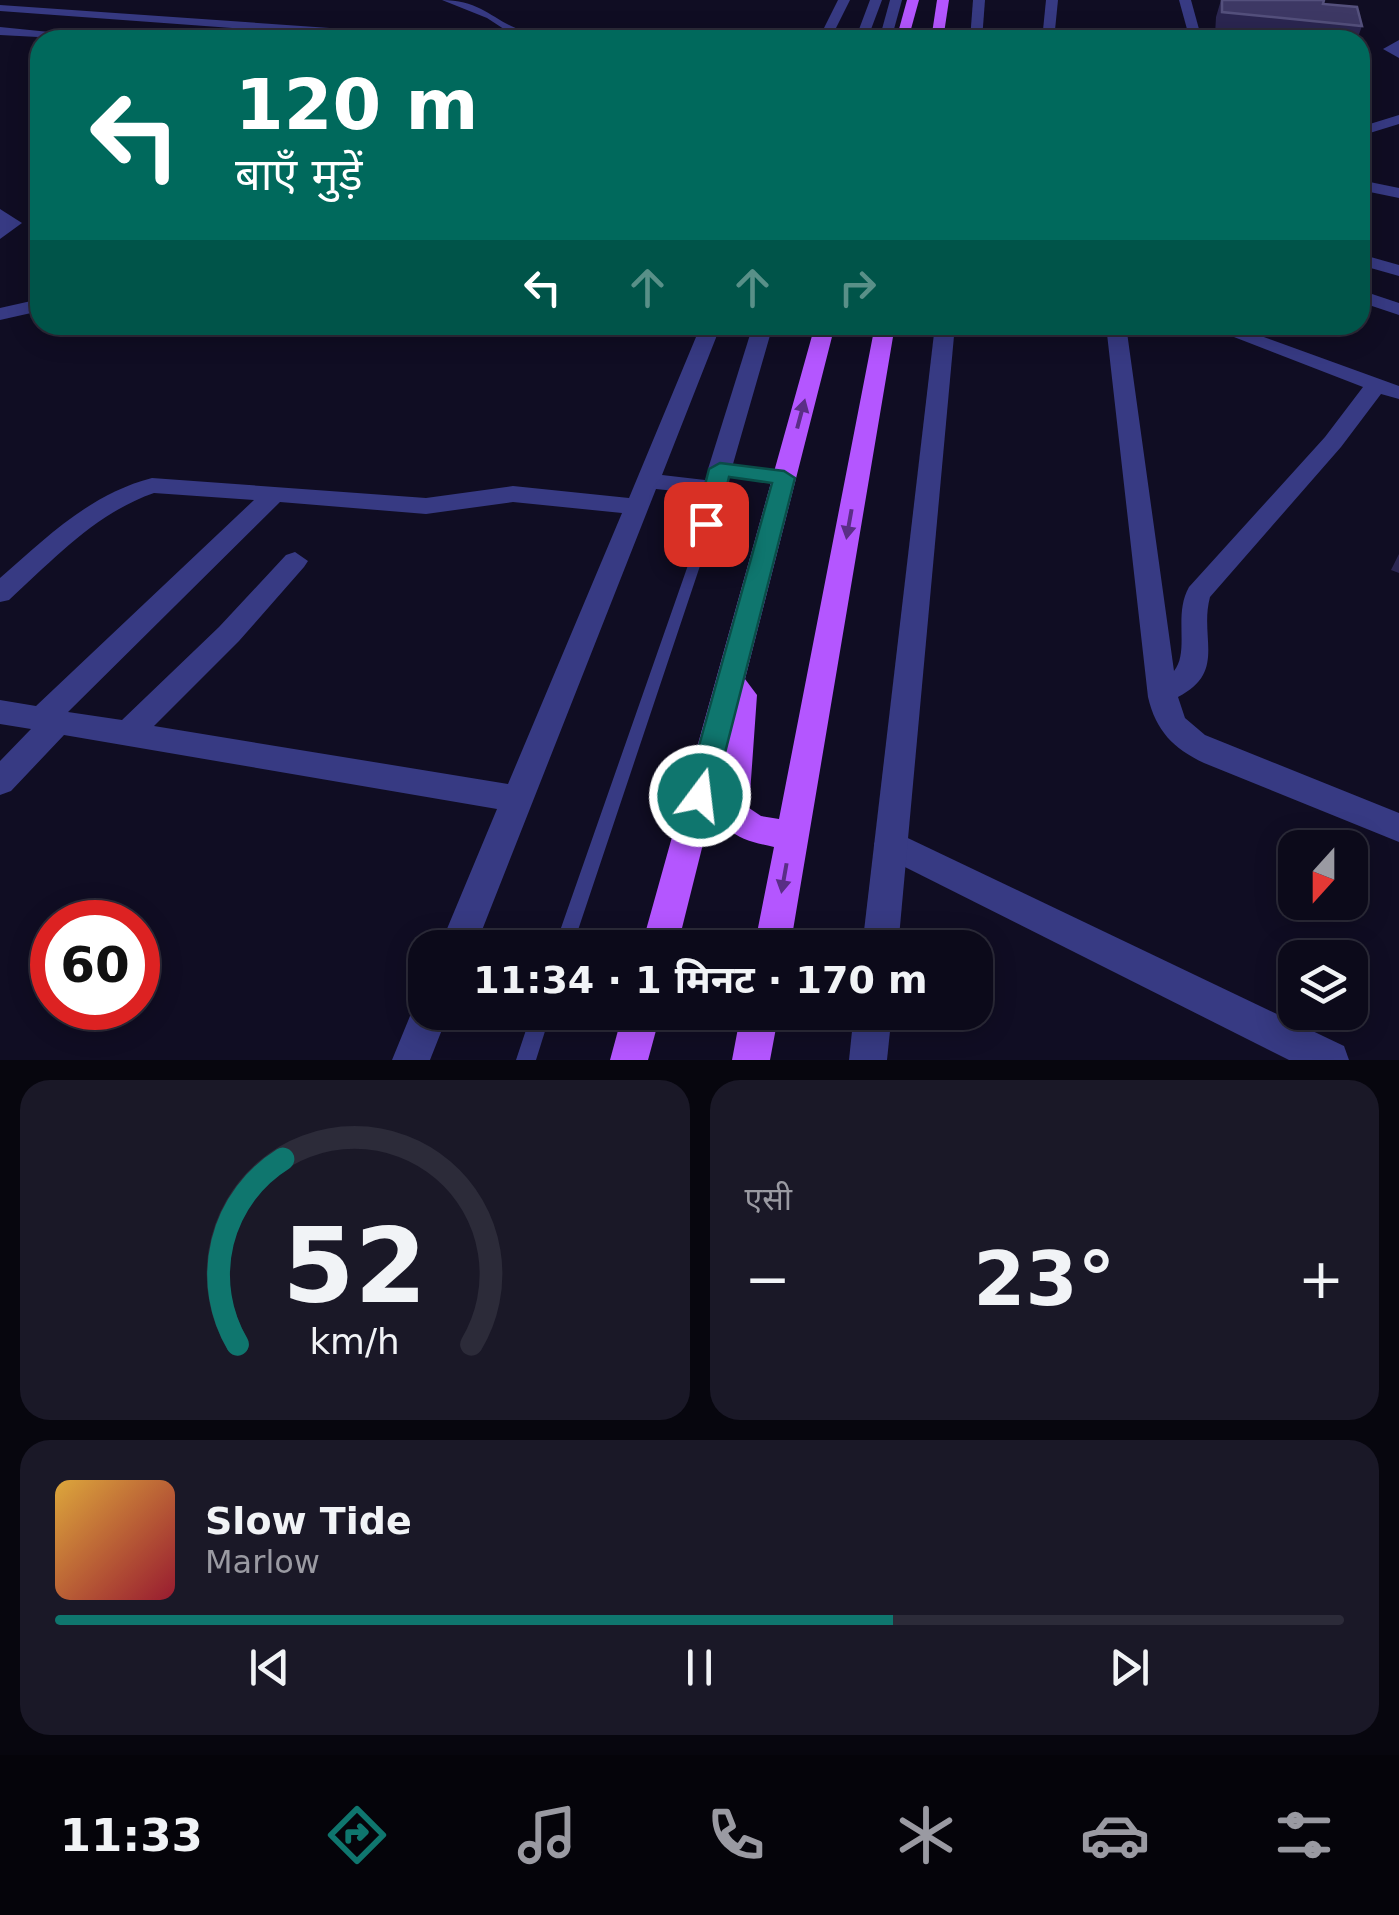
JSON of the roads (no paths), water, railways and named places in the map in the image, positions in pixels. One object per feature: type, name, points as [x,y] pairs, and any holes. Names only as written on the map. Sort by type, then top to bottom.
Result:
[{"type":"main road","points":[[905,30],[913,0]]},
{"type":"main road","points":[[939,30],[944,0]]},
{"type":"main road","points":[[664,930],[821,335]]},
{"type":"main road","points":[[775,930],[883,335]]},
{"type":"main road","points":[[730,681],[742,695],[740,742],[730,804],[734,815],[751,827],[792,836]]},
{"type":"main road","points":[[629,1060],[637,1030]]},
{"type":"main road","points":[[751,1060],[757,1030]]},
{"type":"street","points":[[448,0],[491,16],[514,30]]},
{"type":"street","points":[[829,30],[844,0]]},
{"type":"street","points":[[866,30],[876,0]]},
{"type":"street","points":[[888,30],[896,0]]},
{"type":"street","points":[[977,30],[979,0]]},
{"type":"street","points":[[1049,30],[1052,0]]},
{"type":"street","points":[[1185,0],[1194,30]]},
{"type":"street","points":[[0,8],[306,30]]},
{"type":"street","points":[[0,16],[182,30]]},
{"type":"street","points":[[0,31],[30,34]]},
{"type":"street","points":[[1399,44],[1389,49],[1399,54]]},
{"type":"street","points":[[1370,129],[1399,119]]},
{"type":"street","points":[[1370,186],[1399,193]]},
{"type":"street","points":[[0,214],[14,223],[0,234]]},
{"type":"street","points":[[1370,262],[1399,271]]},
{"type":"street","points":[[1370,299],[1399,309]]},
{"type":"street","points":[[0,314],[30,307]]},
{"type":"street","points":[[464,930],[707,335]]},
{"type":"street","points":[[717,479],[760,335]]},
{"type":"street","points":[[882,930],[944,335]]},
{"type":"street","points":[[1117,335],[1166,716],[1172,729],[1185,741],[1399,828]]},
{"type":"street","points":[[1163,691],[1184,684],[1195,665],[1192,606],[1198,594],[1333,442],[1388,389],[1240,335]]},
{"type":"street","points":[[0,593],[97,510],[135,489],[179,484],[426,506],[513,494],[640,493],[717,479],[784,478]]},
{"type":"street","points":[[0,782],[50,720],[276,493]]},
{"type":"street","points":[[128,733],[229,634],[295,560]]},
{"type":"street","points":[[0,712],[517,799]]},
{"type":"street","points":[[890,844],[1330,1060]]},
{"type":"street","points":[[411,1060],[423,1030]]},
{"type":"street","points":[[868,1060],[871,1030]]},
{"type":"lane","points":[[569,930],[700,548],[717,479]]},
{"type":"lane","points":[[526,1060],[536,1030]]}]
